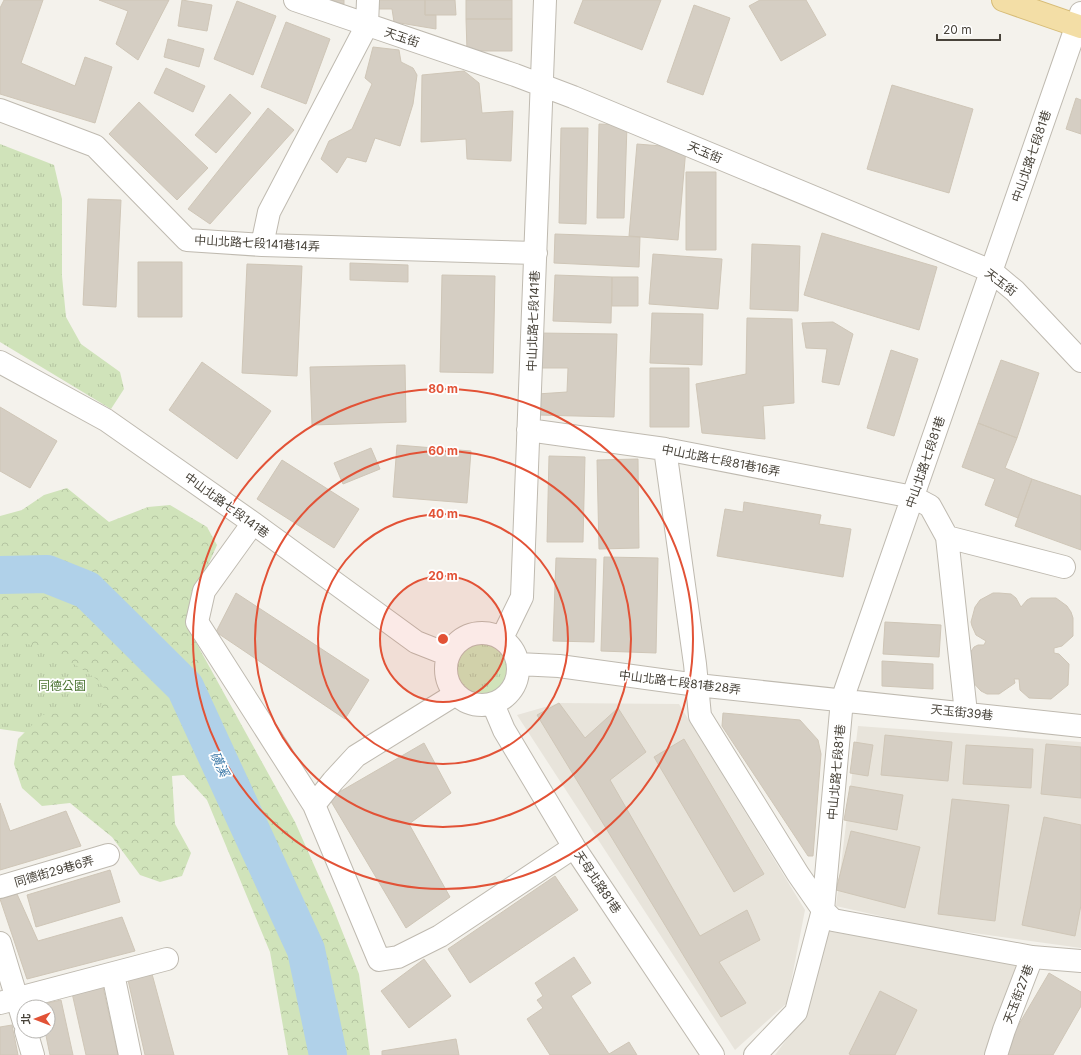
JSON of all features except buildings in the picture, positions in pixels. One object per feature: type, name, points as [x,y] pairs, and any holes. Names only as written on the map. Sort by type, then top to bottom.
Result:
[{"type":"main road","points":[[1003,0],[1080,22]]},
{"type":"street","name":"天玉街","points":[[295,0],[542,85],[589,103],[991,271],[1015,291],[1081,361]]},
{"type":"street","points":[[262,245],[269,212],[367,25],[368,0]]},
{"type":"street","name":"中山北路七段141巷","points":[[502,638],[522,597],[545,0]]},
{"type":"street","name":"中山北路七段81巷","points":[[755,1055],[796,1012],[823,910],[842,700],[991,271],[1080,22]]},
{"type":"street","name":"中山北路七段141巷14弄","points":[[0,110],[95,146],[187,240],[262,245],[536,253]]},
{"type":"street","name":"中山北路七段141巷","points":[[0,362],[106,420],[253,523],[416,642],[449,655]]},
{"type":"street","name":"中山北路七段81巷16弄","points":[[528,430],[665,449],[913,497],[930,506],[947,537]]},
{"type":"street","points":[[665,449],[696,664],[700,716],[798,874],[823,910],[833,920],[1032,957]]},
{"type":"street","points":[[253,523],[204,591],[197,622],[314,805],[379,960],[398,957],[440,936],[574,847]]},
{"type":"street","points":[[966,713],[947,537],[1064,567]]},
{"type":"street","points":[[472,634],[487,634],[502,638],[513,649],[516,654],[518,664],[519,674],[511,693],[503,700],[483,706],[473,705],[464,701],[449,685],[446,675],[446,665],[454,646],[462,639],[472,634]]},
{"type":"street","name":"中山北路七段81巷28弄","points":[[518,664],[558,666],[697,685],[842,700]]},
{"type":"street","points":[[314,805],[356,756],[456,694]]},
{"type":"street","name":"天玉街39巷","points":[[842,700],[1081,726]]},
{"type":"street","name":"天母北路81巷","points":[[493,704],[504,730],[574,847],[713,1055]]},
{"type":"street","name":"同德街29巷6弄","points":[[0,887],[108,855]]},
{"type":"street","points":[[0,943],[9,1000],[16,1010]]},
{"type":"street","name":"天玉街27巷","points":[[996,1055],[1032,957],[1081,961]]},
{"type":"street","points":[[9,1000],[167,959]]},
{"type":"street","points":[[113,974],[130,1055]]},
{"type":"street","points":[[28,1039],[33,1055]]},
{"type":"shaded area","points":[[559,703],[679,704],[805,910],[787,1003],[735,1050],[517,715]]},
{"type":"shaded area","points":[[858,726],[1081,742],[1081,948],[924,926],[836,906]]},
{"type":"shaded area","points":[[828,931],[1026,966],[990,1055],[775,1055],[804,1016]]},
{"type":"green space","points":[[0,144],[54,165],[62,199],[62,276],[66,317],[81,344],[120,372],[124,389],[111,409],[0,342]]},
{"type":"green space","points":[[67,488],[109,522],[148,507],[170,505],[207,527],[217,545],[201,581],[188,628],[295,822],[333,908],[359,974],[370,1055],[288,1055],[270,952],[207,800],[184,775],[172,776],[175,824],[191,853],[182,876],[160,882],[140,875],[112,837],[70,803],[42,806],[22,788],[14,764],[18,739],[42,715],[100,708],[106,691],[98,680],[77,666],[46,649],[13,640],[0,646],[0,516],[22,510],[44,495]]},
{"type":"green space","name":"同德公園","points":[[0,626],[117,651],[107,744],[0,729]]},
{"type":"green space","points":[[482,642],[492,644],[501,650],[507,659],[509,669],[507,679],[501,688],[492,694],[482,696],[472,694],[463,688],[457,679],[455,669],[457,659],[463,650],[472,644]]},
{"type":"waterway","name":"磺溪","points":[[0,575],[47,574],[87,590],[185,687],[306,950],[328,1055]]}]
